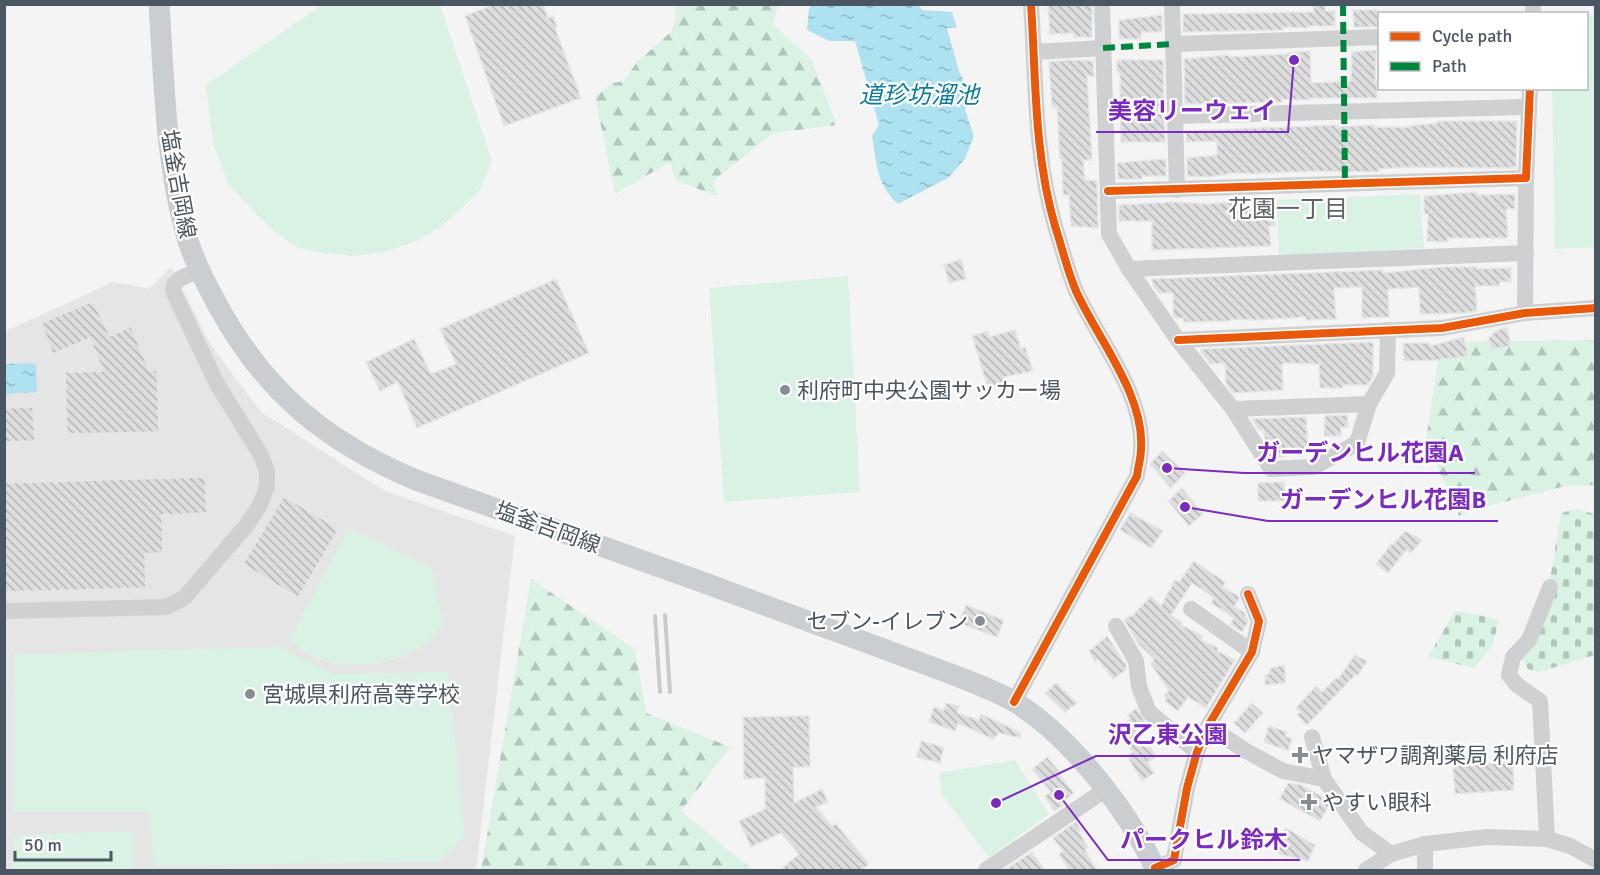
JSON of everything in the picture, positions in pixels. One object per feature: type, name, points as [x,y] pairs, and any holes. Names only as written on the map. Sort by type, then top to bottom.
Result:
[{"type":"main road","name":"塩釜吉岡線","points":[[159,4],[172,163],[184,228],[199,271],[228,324],[265,377],[313,422],[360,453],[416,480],[936,668],[1014,702],[1054,732],[1083,761],[1132,827],[1156,869]]},
{"type":"street","points":[[1014,702],[1137,476],[1141,447],[1140,426],[1134,405],[1076,290],[1044,180],[1038,138],[1031,4]]},
{"type":"street","points":[[1102,4],[1109,234],[1178,340],[1233,409],[1270,469],[1314,467],[1357,443],[1369,404],[1387,373],[1388,330]]},
{"type":"street","points":[[1172,4],[1177,190]]},
{"type":"street","points":[[1173,44],[1378,37]]},
{"type":"street","points":[[1034,52],[1103,48]]},
{"type":"street","points":[[1525,313],[1526,178],[1530,90]]},
{"type":"street","points":[[1175,116],[1529,107]]},
{"type":"street","points":[[1108,191],[1526,178]]},
{"type":"street","points":[[1129,268],[1526,253]]},
{"type":"street","points":[[4,611],[166,607],[184,597],[246,526],[260,505],[267,486],[267,471],[261,454],[217,384],[173,291],[176,281],[199,271]]},
{"type":"street","points":[[1178,340],[1442,328],[1525,313],[1596,308]]},
{"type":"street","points":[[1233,409],[1369,404]]},
{"type":"street","points":[[1547,839],[1540,701],[1517,685],[1509,675],[1513,657],[1529,640],[1550,587]]},
{"type":"street","points":[[1156,869],[1174,860],[1186,788],[1197,752],[1208,726],[1252,652],[1259,621],[1248,594]]},
{"type":"street","points":[[1191,609],[1252,652]]},
{"type":"street","points":[[1116,626],[1137,661],[1139,687],[1149,712],[1197,752]]},
{"type":"street","points":[[1208,726],[1246,751],[1283,771],[1324,779]]},
{"type":"street","points":[[1312,737],[1324,779],[1361,832],[1391,855]]},
{"type":"street","points":[[986,870],[1105,790]]},
{"type":"street","points":[[1366,870],[1391,855],[1425,844],[1487,837],[1547,839],[1570,846],[1596,860]]},
{"type":"street","points":[[1425,844],[1425,870]]},
{"type":"shaded area","name":"宮城県利府高等学校","points":[[171,267],[211,345],[261,412],[385,491],[515,536],[476,870],[5,870],[4,332],[113,282],[149,289]]},
{"type":"green space","points":[[323,4],[440,5],[492,161],[479,192],[444,224],[421,239],[385,252],[353,256],[299,248],[279,235],[228,183],[213,144],[206,85]]},
{"type":"green space","points":[[675,5],[778,5],[773,24],[811,59],[837,125],[773,133],[713,181],[718,196],[676,181],[670,162],[615,194],[595,97],[612,83],[624,81],[637,62],[671,32],[676,19]]},
{"type":"green space","points":[[1588,14],[1596,15],[1595,247],[1555,249],[1552,90],[1588,90]]},
{"type":"green space","points":[[1420,194],[1424,248],[1279,257],[1277,200]]},
{"type":"green space","name":"利府町中央公園サッカー場","points":[[848,276],[860,492],[724,502],[709,288]]},
{"type":"green space","points":[[1595,340],[1595,485],[1565,486],[1473,510],[1459,516],[1426,440],[1441,342]]},
{"type":"green space","points":[[1576,509],[1595,514],[1596,641],[1593,642],[1595,655],[1539,672],[1528,669],[1521,658],[1550,580],[1561,513]]},
{"type":"green space","points":[[349,528],[432,569],[443,624],[429,640],[404,656],[376,663],[333,663],[308,654],[289,640]]},
{"type":"green space","points":[[531,579],[635,649],[646,713],[730,747],[681,811],[753,870],[481,870]]},
{"type":"green space","points":[[1455,611],[1498,619],[1494,643],[1474,668],[1428,657]]},
{"type":"green space","points":[[281,647],[333,674],[448,672],[465,837],[439,861],[154,866],[149,812],[14,812],[15,654]]},
{"type":"green space","points":[[1015,760],[1049,814],[989,858],[941,793],[939,773]]},
{"type":"green space","points":[[133,831],[134,870],[14,870],[13,835]]},
{"type":"water","name":"道珍坊溜池","points":[[812,5],[919,5],[922,10],[952,12],[957,28],[947,28],[959,71],[970,95],[965,110],[974,136],[965,159],[948,178],[898,204],[885,189],[877,165],[872,136],[879,125],[855,41],[829,41],[807,30],[809,8]]},
{"type":"water","points":[[36,363],[37,392],[5,394],[5,364]]},
{"type":"building","points":[[495,4],[543,4],[548,18],[553,16],[557,27],[555,28],[581,98],[504,126],[465,16]]},
{"type":"building","points":[[1048,4],[1092,4],[1092,37],[1074,37],[1074,33],[1050,34]]},
{"type":"building","points":[[1313,4],[1326,4],[1325,11],[1335,11],[1335,26],[1283,27],[1283,30],[1183,32],[1183,14],[1314,12]]},
{"type":"building","points":[[1353,10],[1377,10],[1378,27],[1354,27]]},
{"type":"building","points":[[1162,15],[1162,32],[1141,32],[1141,39],[1119,39],[1119,20]]},
{"type":"building","points":[[1376,50],[1377,98],[1310,98],[1310,100],[1282,99],[1282,102],[1185,104],[1184,59],[1310,51],[1311,83],[1351,81],[1352,52]]},
{"type":"building","points":[[1117,60],[1163,60],[1165,142],[1121,142],[1120,73],[1117,73]]},
{"type":"building","points":[[1093,61],[1094,76],[1087,76],[1092,160],[1083,160],[1085,180],[1097,181],[1098,228],[1071,226],[1069,195],[1063,195],[1057,107],[1052,107],[1049,62]]},
{"type":"building","points":[[1437,121],[1517,121],[1516,168],[1409,167],[1378,169],[1378,172],[1315,171],[1234,173],[1209,177],[1187,176],[1187,158],[1217,155],[1217,141],[1186,142],[1186,131],[1338,125],[1337,127],[1374,125],[1374,127],[1409,127],[1437,123]]},
{"type":"building","points":[[1166,159],[1166,176],[1118,179],[1117,163]]},
{"type":"building","points":[[1477,192],[1477,195],[1515,194],[1515,209],[1506,209],[1508,238],[1447,238],[1447,242],[1427,241],[1428,214],[1424,214],[1424,196]]},
{"type":"building","points":[[1174,202],[1206,204],[1238,202],[1238,210],[1274,208],[1275,226],[1269,226],[1271,246],[1152,250],[1152,221],[1119,221],[1119,205]]},
{"type":"building","points":[[961,259],[966,279],[949,283],[944,265]]},
{"type":"building","points":[[1443,267],[1511,268],[1511,282],[1500,281],[1499,286],[1475,286],[1477,311],[1464,313],[1420,314],[1419,287],[1388,289],[1389,317],[1362,318],[1362,287],[1334,288],[1336,319],[1306,320],[1306,317],[1184,322],[1183,318],[1175,318],[1173,314],[1173,293],[1159,293],[1152,279],[1383,270],[1383,273]]},
{"type":"building","points":[[556,279],[589,353],[417,428],[398,382],[380,391],[366,362],[414,339],[431,374],[456,364],[440,329]]},
{"type":"building","points":[[93,301],[110,336],[131,326],[149,370],[157,370],[159,432],[67,434],[65,372],[103,371],[90,338],[53,354],[41,323]]},
{"type":"building","points":[[1507,327],[1511,346],[1491,349],[1488,339],[1496,331]]},
{"type":"building","points":[[1015,330],[1021,349],[1025,347],[1033,371],[1004,377],[1006,383],[988,388],[972,336],[988,331],[989,337]]},
{"type":"building","points":[[1464,337],[1468,356],[1404,361],[1403,343],[1430,343],[1430,346]]},
{"type":"building","points":[[1373,342],[1373,377],[1368,385],[1343,385],[1343,388],[1320,388],[1319,364],[1286,363],[1282,364],[1283,390],[1233,393],[1226,383],[1225,363],[1210,364],[1201,352],[1201,349]]},
{"type":"building","points":[[33,407],[35,441],[4,442],[4,408]]},
{"type":"building","points":[[1347,415],[1348,427],[1341,427],[1341,436],[1324,436],[1325,416]]},
{"type":"building","points":[[1306,417],[1308,450],[1277,458],[1265,439],[1263,430],[1259,430],[1252,419]]},
{"type":"building","points":[[1162,451],[1185,473],[1171,488],[1150,464]]},
{"type":"building","points":[[205,477],[207,513],[162,515],[163,553],[145,554],[146,588],[4,592],[4,483]]},
{"type":"building","points":[[1284,482],[1285,501],[1258,501],[1258,483]]},
{"type":"building","points":[[1182,488],[1203,514],[1189,526],[1168,501]]},
{"type":"building","points":[[284,496],[339,529],[298,598],[243,564]]},
{"type":"building","points":[[1130,513],[1163,531],[1151,548],[1120,530]]},
{"type":"building","points":[[1405,531],[1422,540],[1411,553],[1406,550],[1388,573],[1376,564],[1391,544],[1393,545]]},
{"type":"building","points":[[1194,561],[1225,582],[1223,587],[1238,596],[1239,599],[1234,607],[1244,612],[1248,622],[1242,632],[1230,624],[1234,618],[1211,603],[1214,598],[1192,583],[1171,615],[1182,623],[1181,625],[1203,636],[1201,640],[1235,660],[1206,708],[1188,697],[1178,711],[1165,701],[1167,698],[1164,695],[1169,691],[1151,664],[1154,659],[1139,645],[1124,619],[1133,615],[1151,596],[1161,606],[1175,580],[1179,582]]},
{"type":"building","points":[[966,605],[1004,620],[997,637],[959,623]]},
{"type":"building","points":[[1107,636],[1126,665],[1126,670],[1113,679],[1098,660],[1095,662],[1089,651]]},
{"type":"building","points":[[1355,655],[1367,661],[1358,675],[1356,674],[1307,725],[1297,715],[1300,712],[1296,708],[1316,686],[1322,692],[1336,678],[1338,679]]},
{"type":"building","points":[[1285,665],[1285,683],[1265,685],[1265,675],[1269,674],[1271,668]]},
{"type":"building","points":[[1056,683],[1077,703],[1065,712],[1045,693]]},
{"type":"building","points":[[946,703],[959,706],[957,713],[979,720],[981,714],[1021,733],[1020,738],[999,733],[993,739],[958,723],[955,731],[929,722],[934,707],[944,710]]},
{"type":"building","points":[[1252,703],[1263,713],[1245,733],[1234,723]]},
{"type":"building","points":[[1136,708],[1145,722],[1135,729],[1146,748],[1150,746],[1156,757],[1147,762],[1154,773],[1142,781],[1127,756],[1133,752],[1121,738],[1114,740],[1110,730],[1131,719],[1128,715]]},
{"type":"building","points":[[809,716],[810,767],[793,767],[794,803],[822,789],[828,802],[816,807],[832,826],[836,824],[869,864],[861,870],[780,870],[799,854],[781,833],[751,847],[739,821],[765,809],[765,778],[744,779],[743,717]]},
{"type":"building","points":[[1269,726],[1287,732],[1285,736],[1292,739],[1288,751],[1264,742]]},
{"type":"building","points":[[921,741],[944,747],[940,763],[917,757]]},
{"type":"building","points":[[1047,757],[1074,793],[1054,811],[1045,796],[1051,792],[1032,769]]},
{"type":"building","points":[[1513,762],[1514,790],[1455,794],[1453,766]]},
{"type":"building","points":[[1288,783],[1301,785],[1325,798],[1329,805],[1320,821],[1280,799]]},
{"type":"building","points":[[1076,822],[1088,847],[1085,850],[1097,870],[1069,870],[1059,854],[1063,851],[1053,838]]},
{"type":"building","points":[[1286,828],[1315,845],[1308,861],[1279,854],[1274,847]]},
{"type":"building","points":[[1032,852],[1045,870],[1004,870]]},
{"type":"railway","points":[[665,615],[670,692]]},
{"type":"railway","points":[[655,616],[660,692]]},
{"type":"marked path","points":[[1343,4],[1345,184]]},
{"type":"marked path","points":[[1103,48],[1173,44]]},
{"type":"cycle path","points":[[1014,702],[1137,476],[1141,456],[1140,429],[1128,388],[1076,291],[1048,199],[1039,144],[1031,4]]},
{"type":"cycle path","points":[[1108,191],[1526,178],[1530,90]]},
{"type":"cycle path","points":[[1178,340],[1442,328],[1525,313],[1596,308]]},
{"type":"cycle path","points":[[1155,868],[1174,860],[1187,788],[1197,752],[1208,726],[1252,652],[1259,621],[1248,594]]},
{"type":"place","name":"美容リーウェイ","points":[[1294,60]]},
{"type":"place","name":"利府町中央公園サッカー場","points":[[785,390]]},
{"type":"place","name":"ガーデンヒル花園A","points":[[1167,468]]},
{"type":"place","name":"ガーデンヒル花園B","points":[[1185,507]]},
{"type":"place","name":"セブン-イレブン","points":[[980,621]]},
{"type":"place","name":"宮城県利府高等学校","points":[[250,694]]},
{"type":"place","name":"ヤマザワ調剤薬局 利府店","points":[[1300,755]]},
{"type":"place","name":"パークヒル鈴木","points":[[1059,795]]},
{"type":"place","name":"やすい眼科","points":[[1309,802]]},
{"type":"place","name":"沢乙東公園","points":[[996,803]]},
{"type":"district","name":"花園一丁目","points":[[1288,209]]}]
